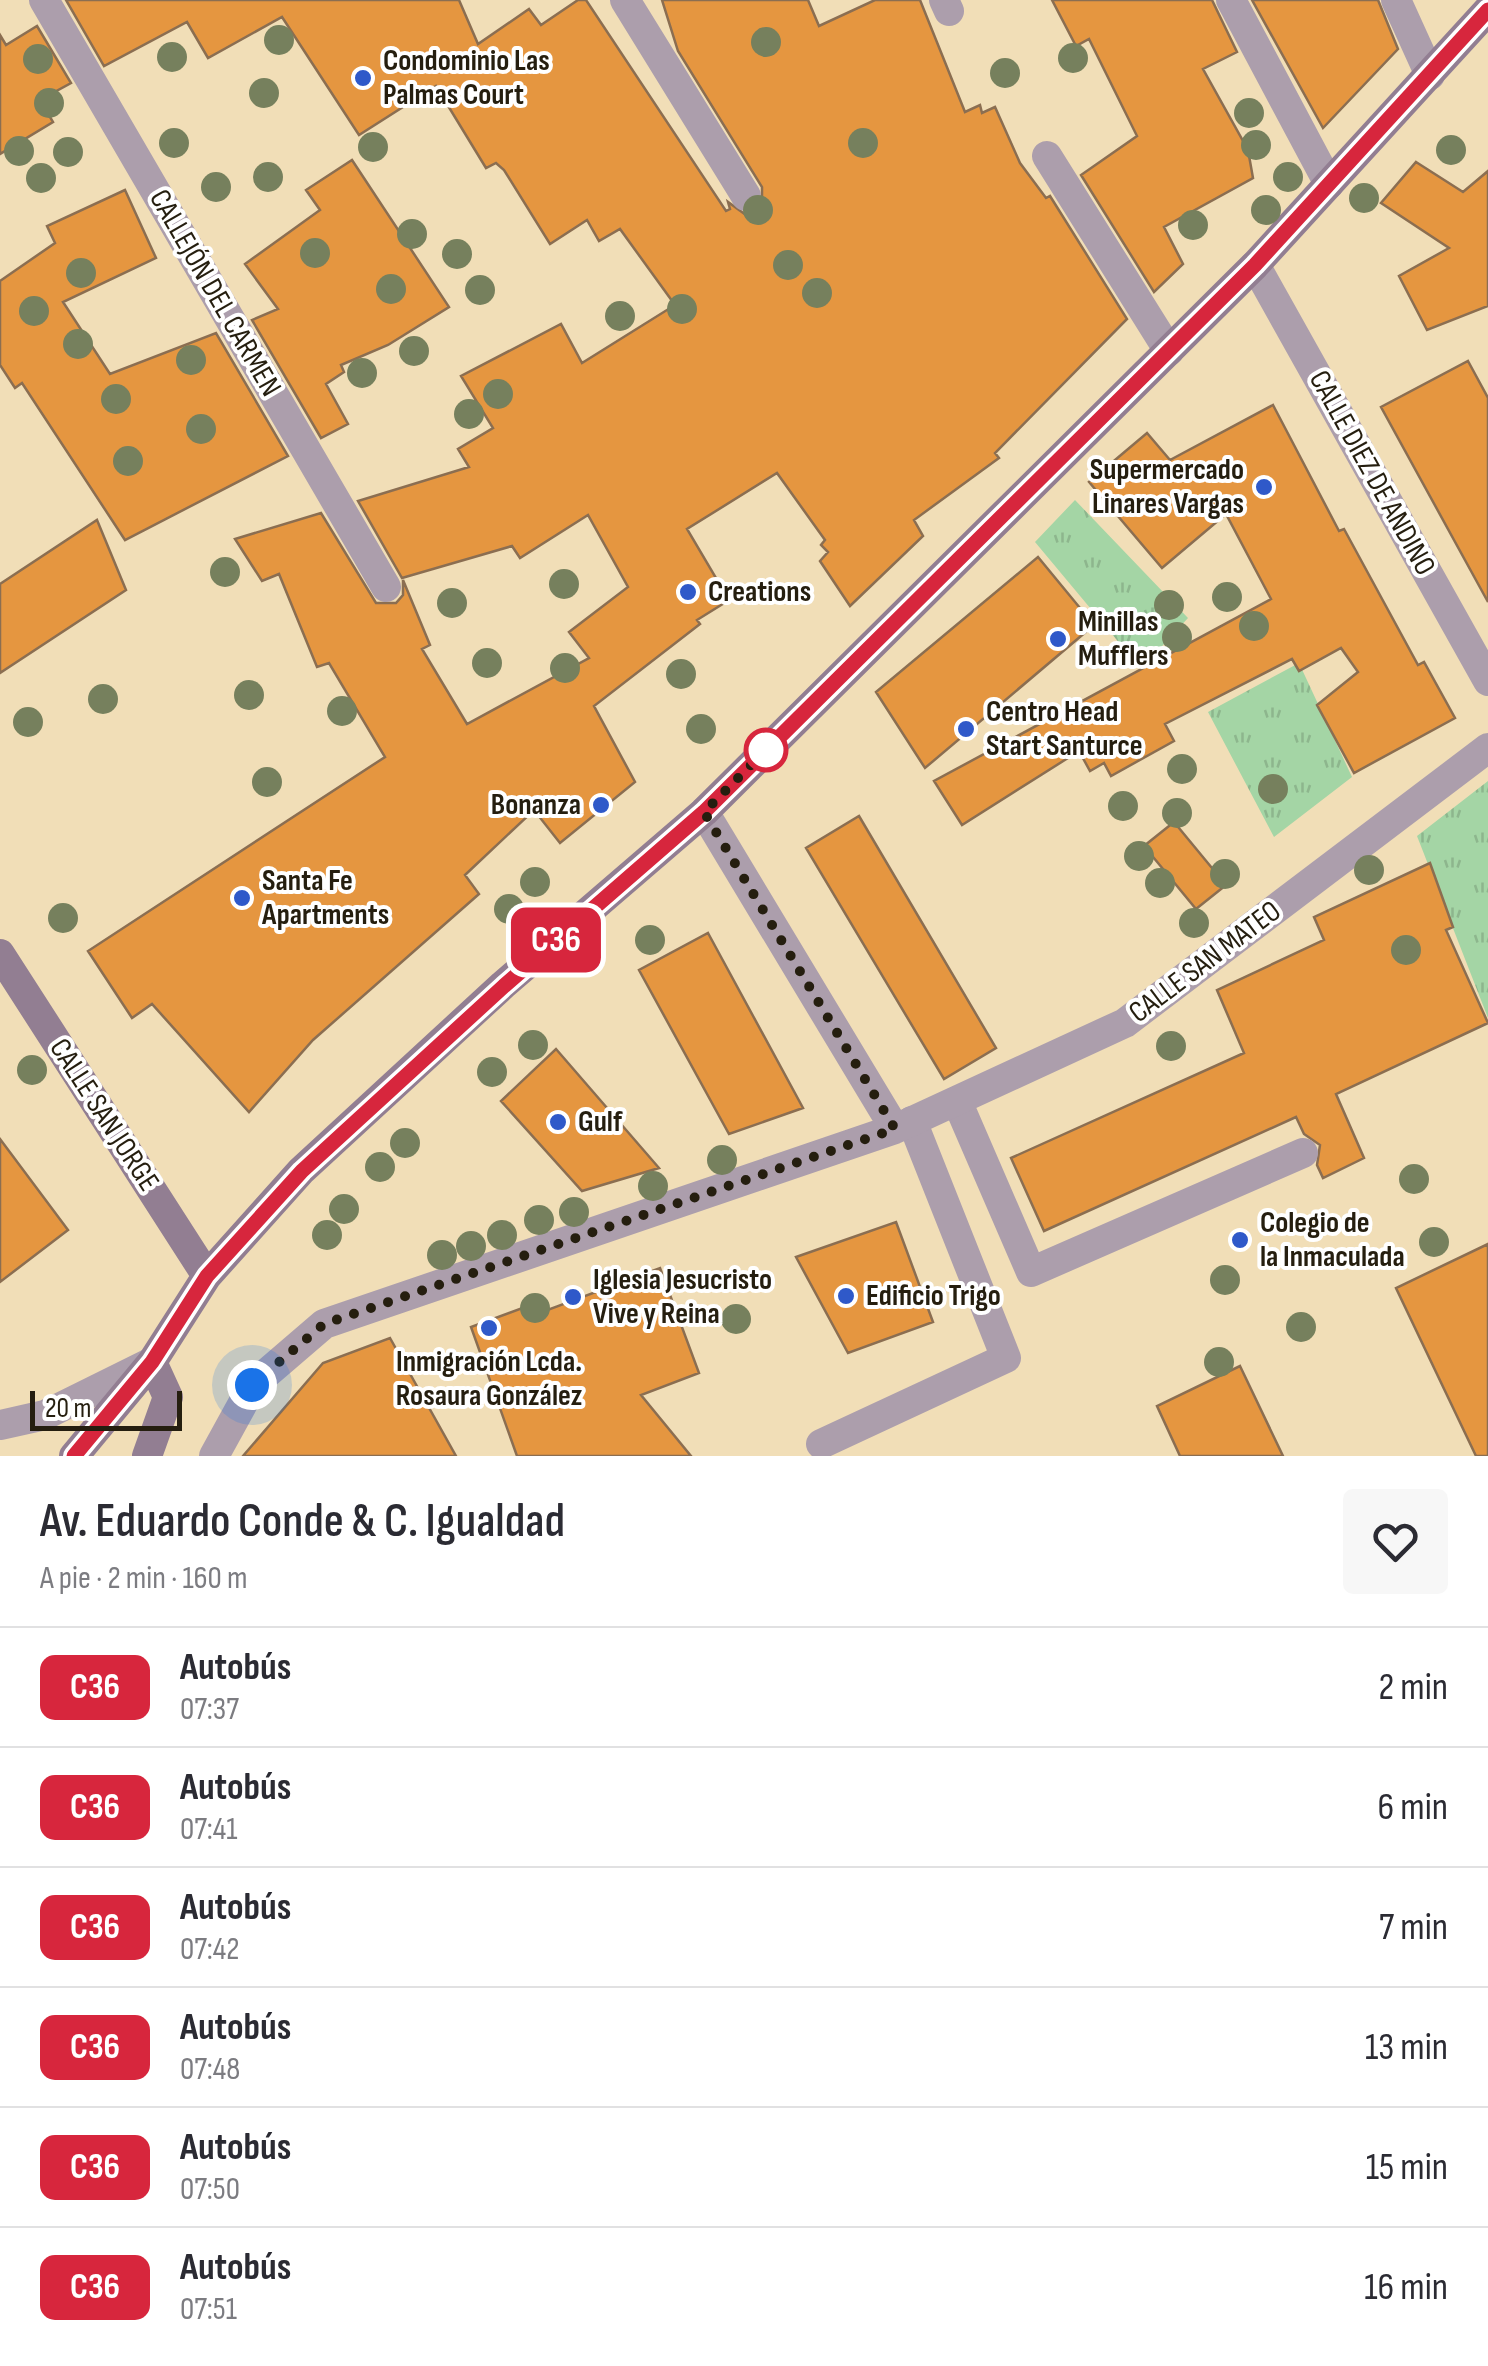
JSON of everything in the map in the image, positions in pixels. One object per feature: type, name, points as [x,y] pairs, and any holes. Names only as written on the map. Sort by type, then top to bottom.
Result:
[{"type":"street","name":"CALLEJÓN DEL CARMEN","points":[[44,0],[386,587]]},
{"type":"street","points":[[626,0],[746,196]]},
{"type":"street","points":[[1232,0],[1329,184]]},
{"type":"street","points":[[1396,0],[1430,75]]},
{"type":"street","points":[[74,1456],[152,1362],[207,1276],[302,1171],[504,986],[704,812],[1255,265],[1488,10]]},
{"type":"street","points":[[1047,156],[1168,351]]},
{"type":"street","name":"CALLE DIEZ DE ANDINO","points":[[1255,265],[1488,681]]},
{"type":"street","name":"CALLE SAN MATEO","points":[[214,1456],[252,1385],[324,1324],[904,1125],[1125,1023],[1488,748]]},
{"type":"street","points":[[704,812],[904,1125],[1006,1358],[821,1444]]},
{"type":"street","name":"CALLE SAN JORGE","points":[[0,954],[207,1276]]},
{"type":"street","points":[[956,1101],[1031,1272],[1303,1153]]},
{"type":"street","points":[[0,1424],[45,1415],[152,1362]]},
{"type":"street","points":[[147,1456],[168,1397],[152,1362]]},
{"type":"green space","points":[[1075,500],[1188,618],[1141,669],[1035,542]]},
{"type":"green space","points":[[1299,663],[1352,777],[1274,837],[1208,712]]},
{"type":"green space","points":[[1488,781],[1488,1018],[1417,836]]},
{"type":"building","points":[[66,0],[459,0],[478,44],[529,9],[541,25],[578,0],[586,0],[726,211],[730,209],[728,202],[746,215],[762,206],[762,187],[678,51],[662,0],[808,0],[819,26],[875,0],[920,0],[965,112],[980,105],[982,113],[995,107],[1020,163],[1046,198],[1050,196],[1127,319],[995,453],[999,458],[914,520],[923,536],[850,606],[820,561],[828,552],[821,545],[825,540],[777,473],[687,529],[729,600],[697,620],[700,624],[594,706],[635,782],[560,843],[534,810],[465,875],[479,894],[313,1040],[249,1112],[152,1004],[132,1018],[88,951],[385,757],[329,663],[317,667],[279,574],[262,581],[235,539],[321,513],[376,603],[396,603],[403,595],[403,580],[430,645],[422,649],[467,724],[589,658],[569,632],[628,587],[588,515],[520,558],[512,546],[402,578],[358,501],[469,467],[458,449],[493,428],[461,376],[561,324],[582,363],[675,305],[620,229],[599,241],[587,220],[550,244],[504,170],[496,163],[486,168],[436,86],[359,135],[282,17],[208,58],[187,22],[104,66]]},
{"type":"building","points":[[1052,0],[1212,0],[1237,52],[1203,69],[1248,150],[1253,178],[1164,227],[1183,264],[1154,292],[1081,175],[1137,136],[1089,39],[1076,46]]},
{"type":"building","points":[[1252,0],[1378,0],[1398,49],[1323,128]]},
{"type":"building","points":[[37,26],[71,83],[40,100],[53,122],[0,154],[0,35],[6,45]]},
{"type":"building","points":[[352,160],[449,307],[388,345],[341,365],[344,372],[326,384],[348,424],[321,438],[252,320],[278,309],[245,264],[320,210],[306,190]]},
{"type":"building","points":[[1416,162],[1463,192],[1488,171],[1488,306],[1427,330],[1399,276],[1449,248],[1381,203]]},
{"type":"building","points":[[125,190],[156,258],[63,302],[110,374],[216,333],[288,456],[125,540],[22,383],[15,388],[0,365],[0,281],[55,243],[47,226]]},
{"type":"building","points":[[1468,361],[1488,398],[1488,602],[1381,407]]},
{"type":"building","points":[[1273,405],[1339,531],[1344,529],[1418,665],[1424,662],[1455,718],[1354,773],[1317,705],[1358,672],[1341,648],[1299,671],[1292,659],[1165,724],[1174,741],[1111,776],[1104,763],[1090,771],[1079,751],[962,825],[934,781],[1271,599],[1226,514],[1162,568],[1089,482],[1147,433],[1170,460]]},
{"type":"building","points":[[97,520],[126,590],[0,673],[0,584]]},
{"type":"building","points":[[1038,557],[1094,625],[925,768],[876,692]]},
{"type":"building","points":[[859,816],[996,1048],[944,1079],[806,848]]},
{"type":"building","points":[[1174,822],[1226,885],[1196,909],[1144,846]]},
{"type":"building","points":[[1430,863],[1453,927],[1446,930],[1488,1023],[1336,1094],[1364,1158],[1323,1178],[1317,1165],[1320,1145],[1304,1134],[1296,1117],[1044,1231],[1011,1158],[1244,1053],[1217,990],[1324,940],[1314,917]]},
{"type":"building","points":[[708,933],[803,1108],[729,1134],[639,970]]},
{"type":"building","points":[[556,1049],[659,1168],[582,1191],[501,1101]]},
{"type":"building","points":[[0,1139],[68,1230],[0,1282]]},
{"type":"building","name":"Edificio Trigo","points":[[896,1222],[933,1322],[848,1353],[796,1257]]},
{"type":"building","points":[[1488,1244],[1488,1456],[1476,1456],[1396,1288]]},
{"type":"building","points":[[660,1268],[699,1373],[641,1395],[691,1456],[517,1456],[471,1327],[525,1307],[529,1317]]},
{"type":"building","points":[[390,1338],[456,1456],[243,1456],[323,1363]]},
{"type":"building","points":[[1240,1366],[1283,1456],[1180,1456],[1157,1406]]},
{"type":"bus line","name":"C36","points":[[74,1456],[152,1362],[207,1276],[302,1171],[504,986],[704,812],[1255,265],[1488,10]]},
{"type":"place","name":"Condominio Las Palmas Court","points":[[363,78]]},
{"type":"place","name":"Supermercado Linares Vargas","points":[[1264,487]]},
{"type":"place","name":"Creations","points":[[688,592]]},
{"type":"place","name":"Minillas Mufflers","points":[[1058,639]]},
{"type":"place","name":"Centro Head Start Santurce","points":[[966,729]]},
{"type":"place","name":"Bonanza","points":[[601,805]]},
{"type":"place","name":"Santa Fe Apartments","points":[[242,898]]},
{"type":"place","name":"Gulf","points":[[558,1122]]},
{"type":"place","name":"Colegio de la Inmaculada","points":[[1240,1240]]},
{"type":"place","name":"Edificio Trigo","points":[[846,1296]]},
{"type":"place","name":"Iglesia Jesucristo Vive y Reina","points":[[573,1297]]},
{"type":"place","name":"Inmigración Lcda. Rosaura González","points":[[489,1328]]},
{"type":"route","points":[[252,1385],[324,1324],[895,1129],[704,812],[778,738],[766,750]]}]
